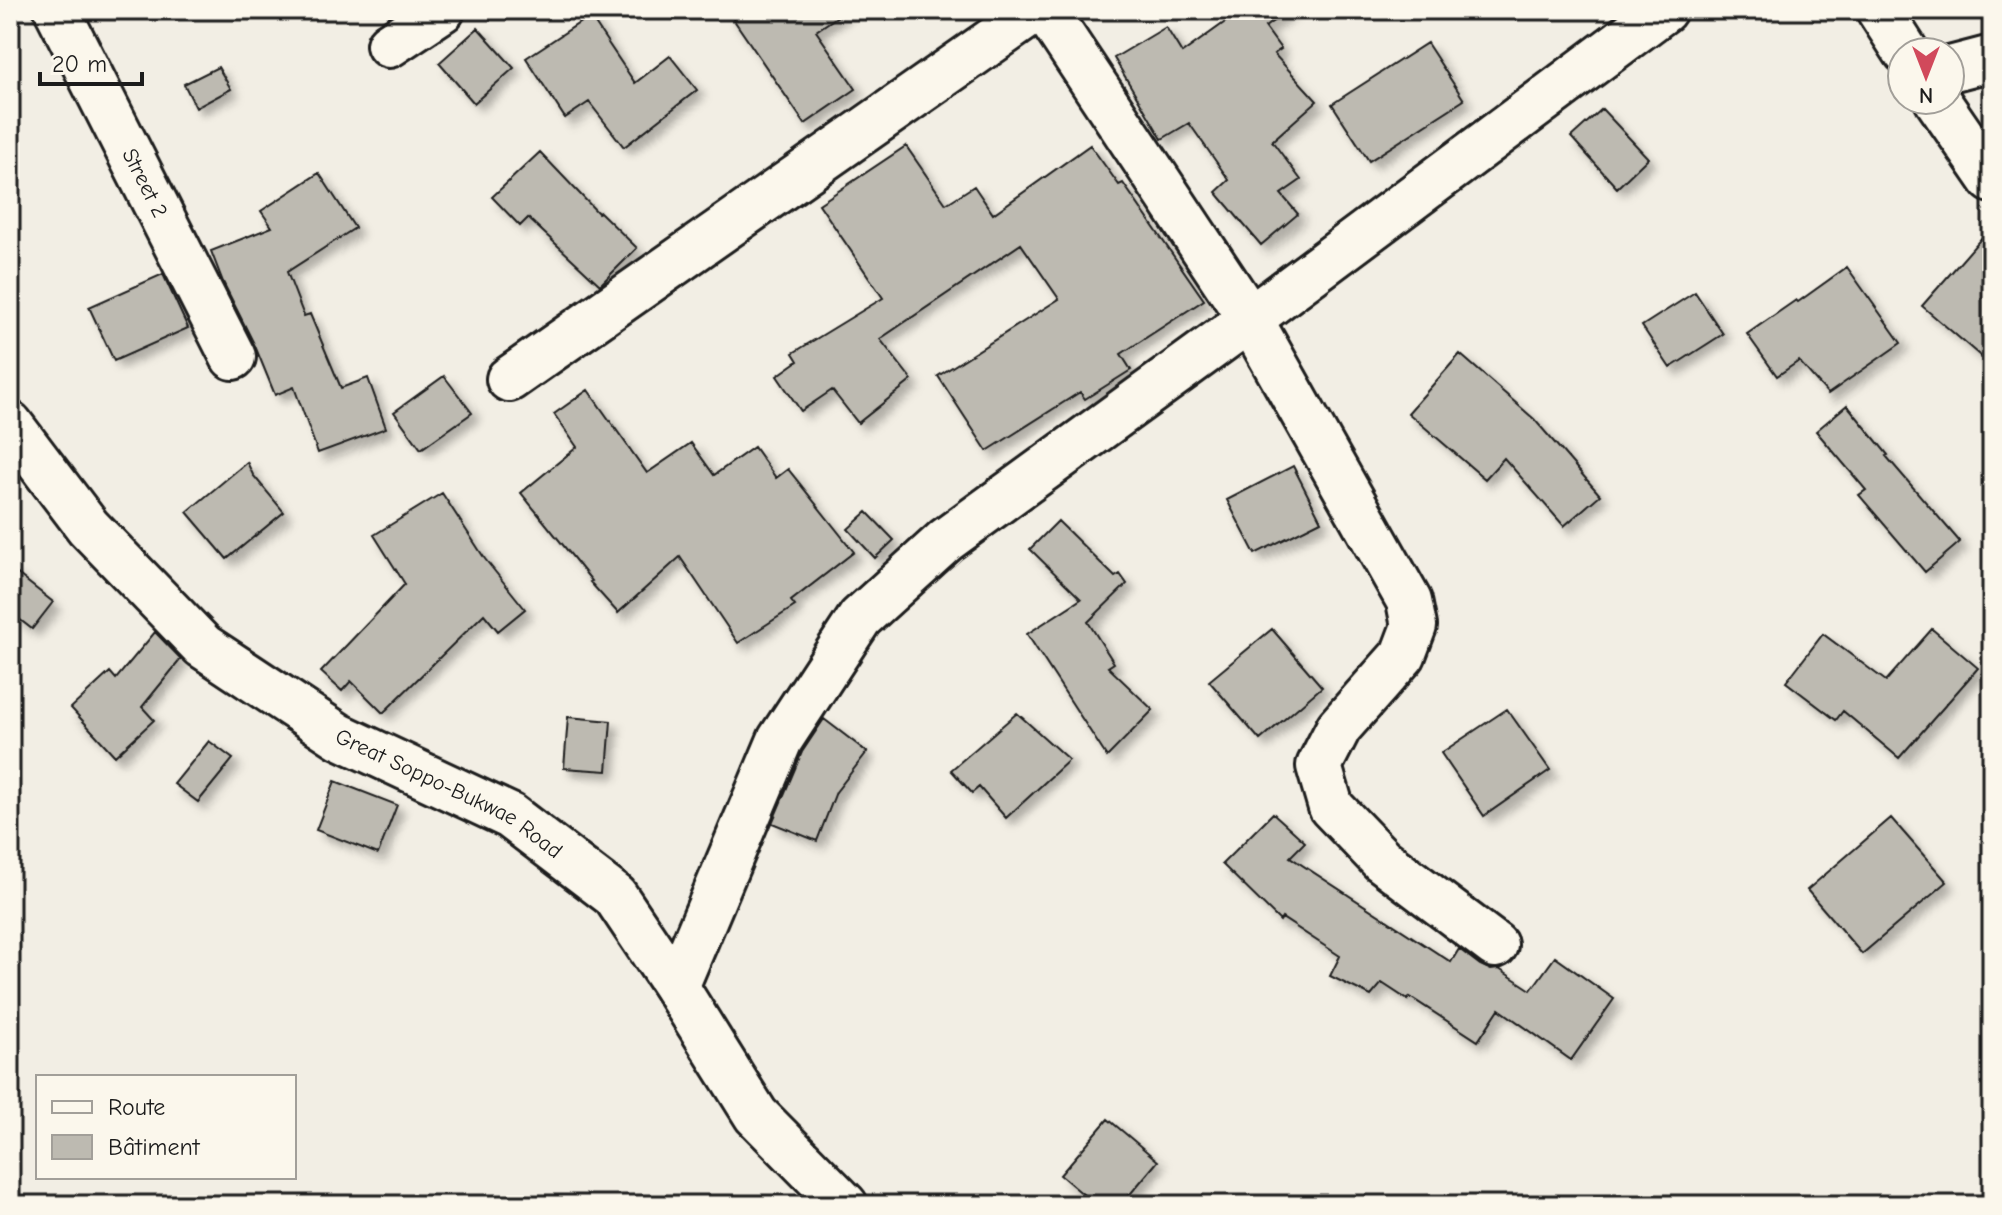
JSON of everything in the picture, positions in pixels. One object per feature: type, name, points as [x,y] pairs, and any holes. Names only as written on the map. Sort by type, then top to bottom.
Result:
[{"type":"street","name":"Street 2","points":[[57,10],[233,357]]},
{"type":"street","points":[[389,45],[442,10]]},
{"type":"street","points":[[509,379],[1036,10]]},
{"type":"street","points":[[1045,10],[1250,319],[1409,601],[1414,626],[1403,655],[1339,727],[1319,766],[1331,807],[1382,860],[1495,945]]},
{"type":"street","points":[[676,987],[780,740],[860,618],[946,540],[1250,319],[1664,10]]},
{"type":"street","points":[[1879,10],[1896,36]]},
{"type":"street","points":[[1966,65],[1992,58]]},
{"type":"street","points":[[1948,116],[1992,180]]},
{"type":"street","name":"Great Soppo-Bukwae Road","points":[[10,424],[88,527],[203,646],[339,736],[510,816],[615,896],[756,1115],[845,1205]]},
{"type":"building","points":[[727,10],[847,10],[816,31],[856,89],[805,124]]},
{"type":"building","points":[[1242,10],[1289,10],[1265,27],[1281,49],[1274,54],[1317,101],[1272,141],[1301,180],[1281,194],[1298,214],[1261,245],[1216,192],[1229,180],[1189,123],[1162,139],[1114,58],[1166,27],[1182,53]]},
{"type":"building","points":[[590,16],[635,83],[670,56],[697,90],[624,147],[589,102],[565,118],[526,58]]},
{"type":"building","points":[[478,28],[514,68],[474,103],[439,63]]},
{"type":"building","points":[[1427,43],[1464,100],[1369,161],[1332,104]]},
{"type":"building","points":[[218,67],[231,89],[196,108],[184,84]]},
{"type":"building","points":[[1602,109],[1648,158],[1617,188],[1571,137]]},
{"type":"building","points":[[1090,145],[1119,185],[1123,183],[1204,300],[1121,354],[1131,370],[1085,399],[1080,392],[987,451],[938,376],[1059,299],[1021,244],[880,339],[912,380],[858,423],[832,390],[801,411],[777,376],[798,361],[793,353],[883,298],[819,204],[906,146],[946,204],[974,186],[993,214]]},
{"type":"building","points":[[540,152],[598,213],[637,248],[600,285],[528,218],[520,226],[492,197]]},
{"type":"building","points":[[319,173],[355,228],[287,272],[304,316],[310,314],[341,388],[368,378],[386,428],[318,453],[294,387],[275,395],[211,251],[272,227],[261,211]]},
{"type":"building","points":[[1992,226],[1992,366],[1922,306]]},
{"type":"building","points":[[1847,267],[1901,343],[1828,394],[1799,361],[1777,376],[1747,334]]},
{"type":"building","points":[[163,274],[188,328],[114,361],[89,307]]},
{"type":"building","points":[[1695,292],[1723,334],[1670,368],[1642,326]]},
{"type":"building","points":[[1460,354],[1534,419],[1600,495],[1564,526],[1504,458],[1485,479],[1408,413]]},
{"type":"building","points":[[444,376],[472,413],[421,449],[394,412]]},
{"type":"building","points":[[588,390],[647,473],[691,443],[714,475],[754,447],[776,478],[788,469],[854,552],[791,601],[795,606],[738,643],[680,557],[618,613],[521,493],[577,447],[554,414]]},
{"type":"building","points":[[1847,405],[1960,542],[1925,572],[1859,495],[1866,490],[1816,431]]},
{"type":"building","points":[[247,462],[253,475],[284,512],[227,559],[187,512]]},
{"type":"building","points":[[1293,466],[1321,521],[1255,554],[1227,500]]},
{"type":"building","points":[[442,493],[485,559],[525,609],[498,631],[484,614],[383,713],[351,681],[342,691],[321,672],[405,584],[374,535]]},
{"type":"building","points":[[867,512],[894,540],[875,558],[848,529]]},
{"type":"building","points":[[1058,521],[1115,577],[1120,574],[1127,584],[1088,622],[1114,663],[1108,667],[1153,710],[1107,757],[1027,634],[1081,599],[1030,549]]},
{"type":"building","points":[[10,568],[53,602],[32,629],[10,612]]},
{"type":"building","points":[[1272,629],[1322,687],[1260,740],[1209,681]]},
{"type":"building","points":[[1932,629],[1978,668],[1899,758],[1843,711],[1836,720],[1786,682],[1823,634],[1886,681]]},
{"type":"building","points":[[155,632],[181,659],[142,707],[154,720],[115,756],[71,708],[110,672],[116,679]]},
{"type":"building","points":[[1507,709],[1550,770],[1484,816],[1441,753]]},
{"type":"building","points":[[1017,713],[1069,760],[1006,818],[979,787],[972,793],[951,770]]},
{"type":"building","points":[[568,717],[611,721],[607,771],[564,768]]},
{"type":"building","points":[[824,719],[867,752],[836,792],[817,841],[772,823],[802,752]]},
{"type":"building","points":[[209,741],[233,759],[198,802],[174,784]]},
{"type":"building","points":[[335,781],[397,805],[378,854],[316,830]]},
{"type":"building","points":[[1273,813],[1305,842],[1290,857],[1451,962],[1459,949],[1480,965],[1491,970],[1499,969],[1531,990],[1555,957],[1614,999],[1571,1060],[1499,1009],[1478,1041],[1410,997],[1408,1000],[1382,983],[1371,996],[1330,976],[1340,956],[1282,918],[1280,921],[1222,864]]},
{"type":"building","points":[[1891,818],[1947,882],[1862,954],[1807,890]]},
{"type":"building","points":[[1108,1119],[1158,1161],[1121,1205],[1096,1205],[1060,1175]]}]
